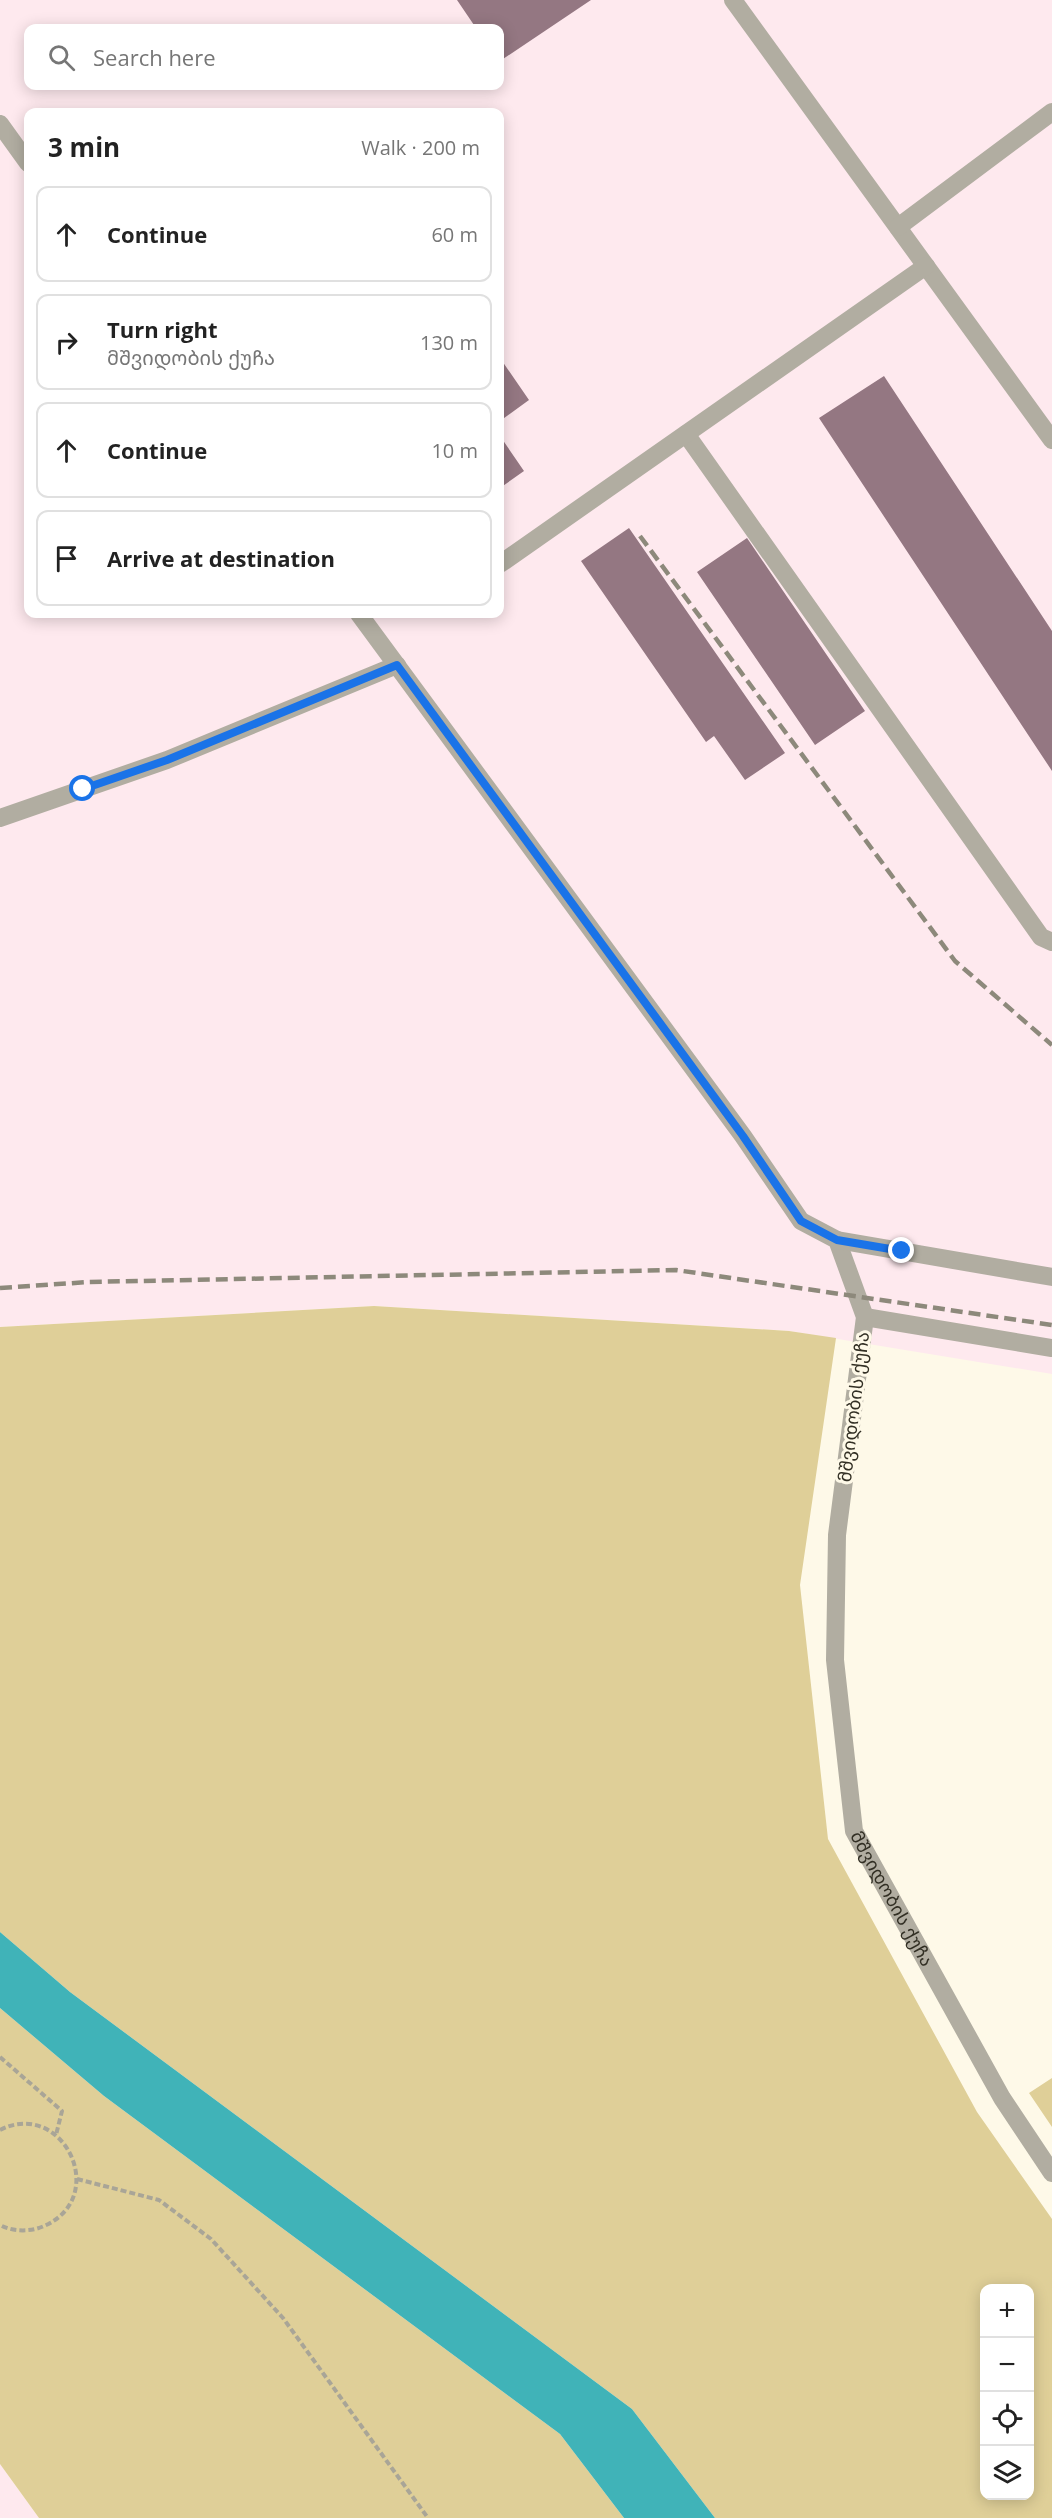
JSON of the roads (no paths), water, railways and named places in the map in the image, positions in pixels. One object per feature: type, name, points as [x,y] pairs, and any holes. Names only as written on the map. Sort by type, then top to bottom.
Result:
[{"type":"street","points":[[732,0],[1052,440]]},
{"type":"street","points":[[898,227],[1052,112]]},
{"type":"street","points":[[0,124],[24,157]]},
{"type":"street","points":[[504,561],[926,266]]},
{"type":"street","points":[[686,434],[1041,937],[1052,942]]},
{"type":"street","points":[[362,618],[743,1136],[801,1221],[837,1240],[1052,1277]]},
{"type":"street","points":[[0,818],[167,760],[397,665]]},
{"type":"street","name":"მშვიდობის ქუჩა","points":[[837,1240],[866,1317],[837,1535],[835,1660],[854,1831],[1002,2098],[1052,2173]]},
{"type":"street","points":[[866,1317],[1052,1348]]},
{"type":"water","points":[[0,1932],[70,1992],[632,2409],[715,2518],[624,2518],[560,2434],[104,2096],[0,2008]]},
{"type":"railway","points":[[640,536],[955,961],[1052,1045]]},
{"type":"railway","points":[[0,1288],[89,1282],[676,1270],[1052,1325]]}]
